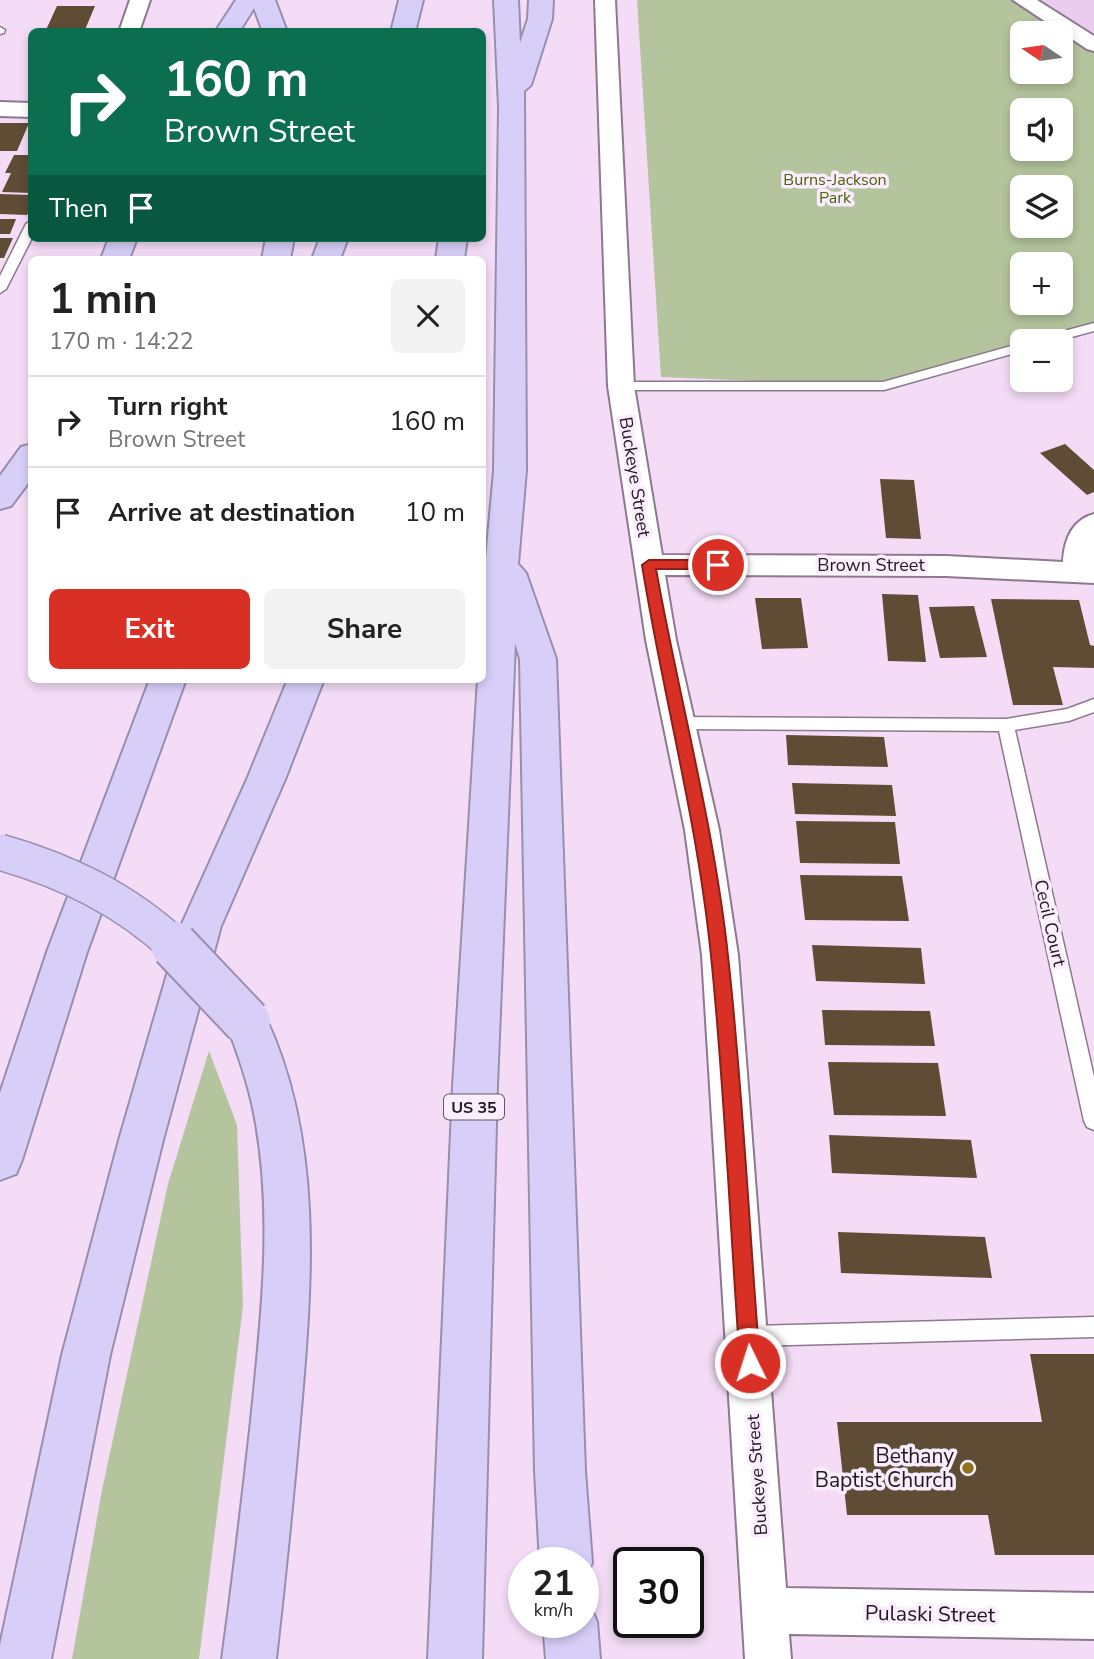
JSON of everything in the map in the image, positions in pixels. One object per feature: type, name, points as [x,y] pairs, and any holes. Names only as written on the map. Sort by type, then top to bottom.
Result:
[{"type":"highway","points":[[230,28],[248,0]]},
{"type":"highway","points":[[263,0],[274,28]]},
{"type":"highway","points":[[404,28],[411,0]]},
{"type":"highway","points":[[487,21],[505,0]]},
{"type":"highway","name":"US 35","points":[[455,1659],[475,1087],[502,555],[510,470],[512,107],[505,0]]},
{"type":"highway","points":[[512,107],[540,19],[541,0]]},
{"type":"highway","points":[[0,499],[28,460]]},
{"type":"highway","points":[[502,555],[538,659],[559,1443],[565,1547]]},
{"type":"highway","points":[[0,1160],[67,952],[167,683]]},
{"type":"highway","points":[[24,1659],[86,1354],[197,940],[304,683]]},
{"type":"highway","points":[[0,852],[88,885],[135,913],[170,942],[247,1022],[264,1063],[276,1110],[284,1173],[286,1254],[274,1440],[249,1659]]},
{"type":"highway","points":[[571,1638],[573,1659]]},
{"type":"street","points":[[130,28],[140,0]]},
{"type":"street","name":"Buckeye Street","points":[[605,0],[621,386],[649,565],[702,830],[720,955],[768,1659]]},
{"type":"street","points":[[1023,0],[1094,45]]},
{"type":"street","points":[[0,109],[28,110]]},
{"type":"street","points":[[1086,573],[1077,546],[1085,530],[1094,523]]},
{"type":"street","name":"Brown Street","points":[[649,565],[920,566],[1086,573]]},
{"type":"street","name":"Pulaski Street","points":[[766,1611],[1094,1616]]},
{"type":"lane","points":[[0,289],[28,232]]},
{"type":"lane","points":[[1073,333],[1094,327]]},
{"type":"lane","points":[[621,386],[884,386],[1010,350]]},
{"type":"lane","points":[[680,723],[1006,725],[1069,715],[1094,705]]},
{"type":"lane","name":"Cecil Court","points":[[1006,725],[1094,1121]]},
{"type":"lane","points":[[748,1336],[1094,1327]]},
{"type":"shaded area","points":[[1023,0],[1094,0],[1094,45],[1073,32],[1073,21],[1056,21]]},
{"type":"green space","name":"Burns-Jackson Park","points":[[637,0],[1023,0],[1056,21],[1010,21],[1010,84],[1073,84],[1073,32],[1094,45],[1094,327],[1073,333],[1073,329],[1010,329],[1010,350],[884,386],[661,377]]},
{"type":"green space","points":[[209,1051],[237,1125],[243,1306],[199,1659],[72,1659],[102,1490],[168,1184]]},
{"type":"building","points":[[57,6],[95,6],[86,28],[47,28]]},
{"type":"building","points":[[0,123],[28,123],[17,151],[0,151]]},
{"type":"building","points":[[14,155],[28,155],[28,193],[2,192],[11,173],[5,173]]},
{"type":"building","points":[[0,194],[28,195],[27,215],[0,214]]},
{"type":"building","points":[[0,219],[16,219],[10,234],[0,234]]},
{"type":"building","points":[[0,238],[13,238],[4,258],[0,258]]},
{"type":"building","points":[[1065,444],[1094,470],[1094,492],[1087,495],[1040,453]]},
{"type":"building","points":[[880,479],[914,480],[921,539],[886,538]]},
{"type":"building","points":[[882,594],[918,595],[926,662],[888,661]]},
{"type":"building","points":[[755,598],[801,598],[808,648],[762,649]]},
{"type":"building","points":[[991,599],[1079,600],[1090,645],[1094,646],[1094,668],[1053,667],[1063,705],[1013,705]]},
{"type":"building","points":[[974,606],[987,657],[940,658],[929,607]]},
{"type":"building","points":[[786,735],[884,737],[888,767],[788,765]]},
{"type":"building","points":[[792,783],[892,785],[896,816],[795,814]]},
{"type":"building","points":[[796,821],[895,822],[900,864],[800,863]]},
{"type":"building","points":[[800,875],[902,876],[909,921],[805,920]]},
{"type":"building","points":[[812,945],[921,948],[925,984],[816,981]]},
{"type":"building","points":[[822,1010],[930,1011],[935,1046],[825,1045]]},
{"type":"building","points":[[828,1062],[938,1063],[946,1116],[834,1115]]},
{"type":"building","points":[[829,1135],[971,1140],[977,1178],[832,1173]]},
{"type":"building","points":[[838,1232],[985,1237],[992,1278],[841,1273]]},
{"type":"building","name":"Bethany Baptist Church","points":[[1030,1354],[1094,1354],[1094,1555],[995,1555],[988,1515],[847,1515],[837,1422],[1042,1422]]},
{"type":"place","name":"Bethany Baptist Church","points":[[968,1468]]},
{"type":"route","points":[[718,565],[649,565],[661,640],[702,830],[720,955],[750,1363]]}]
